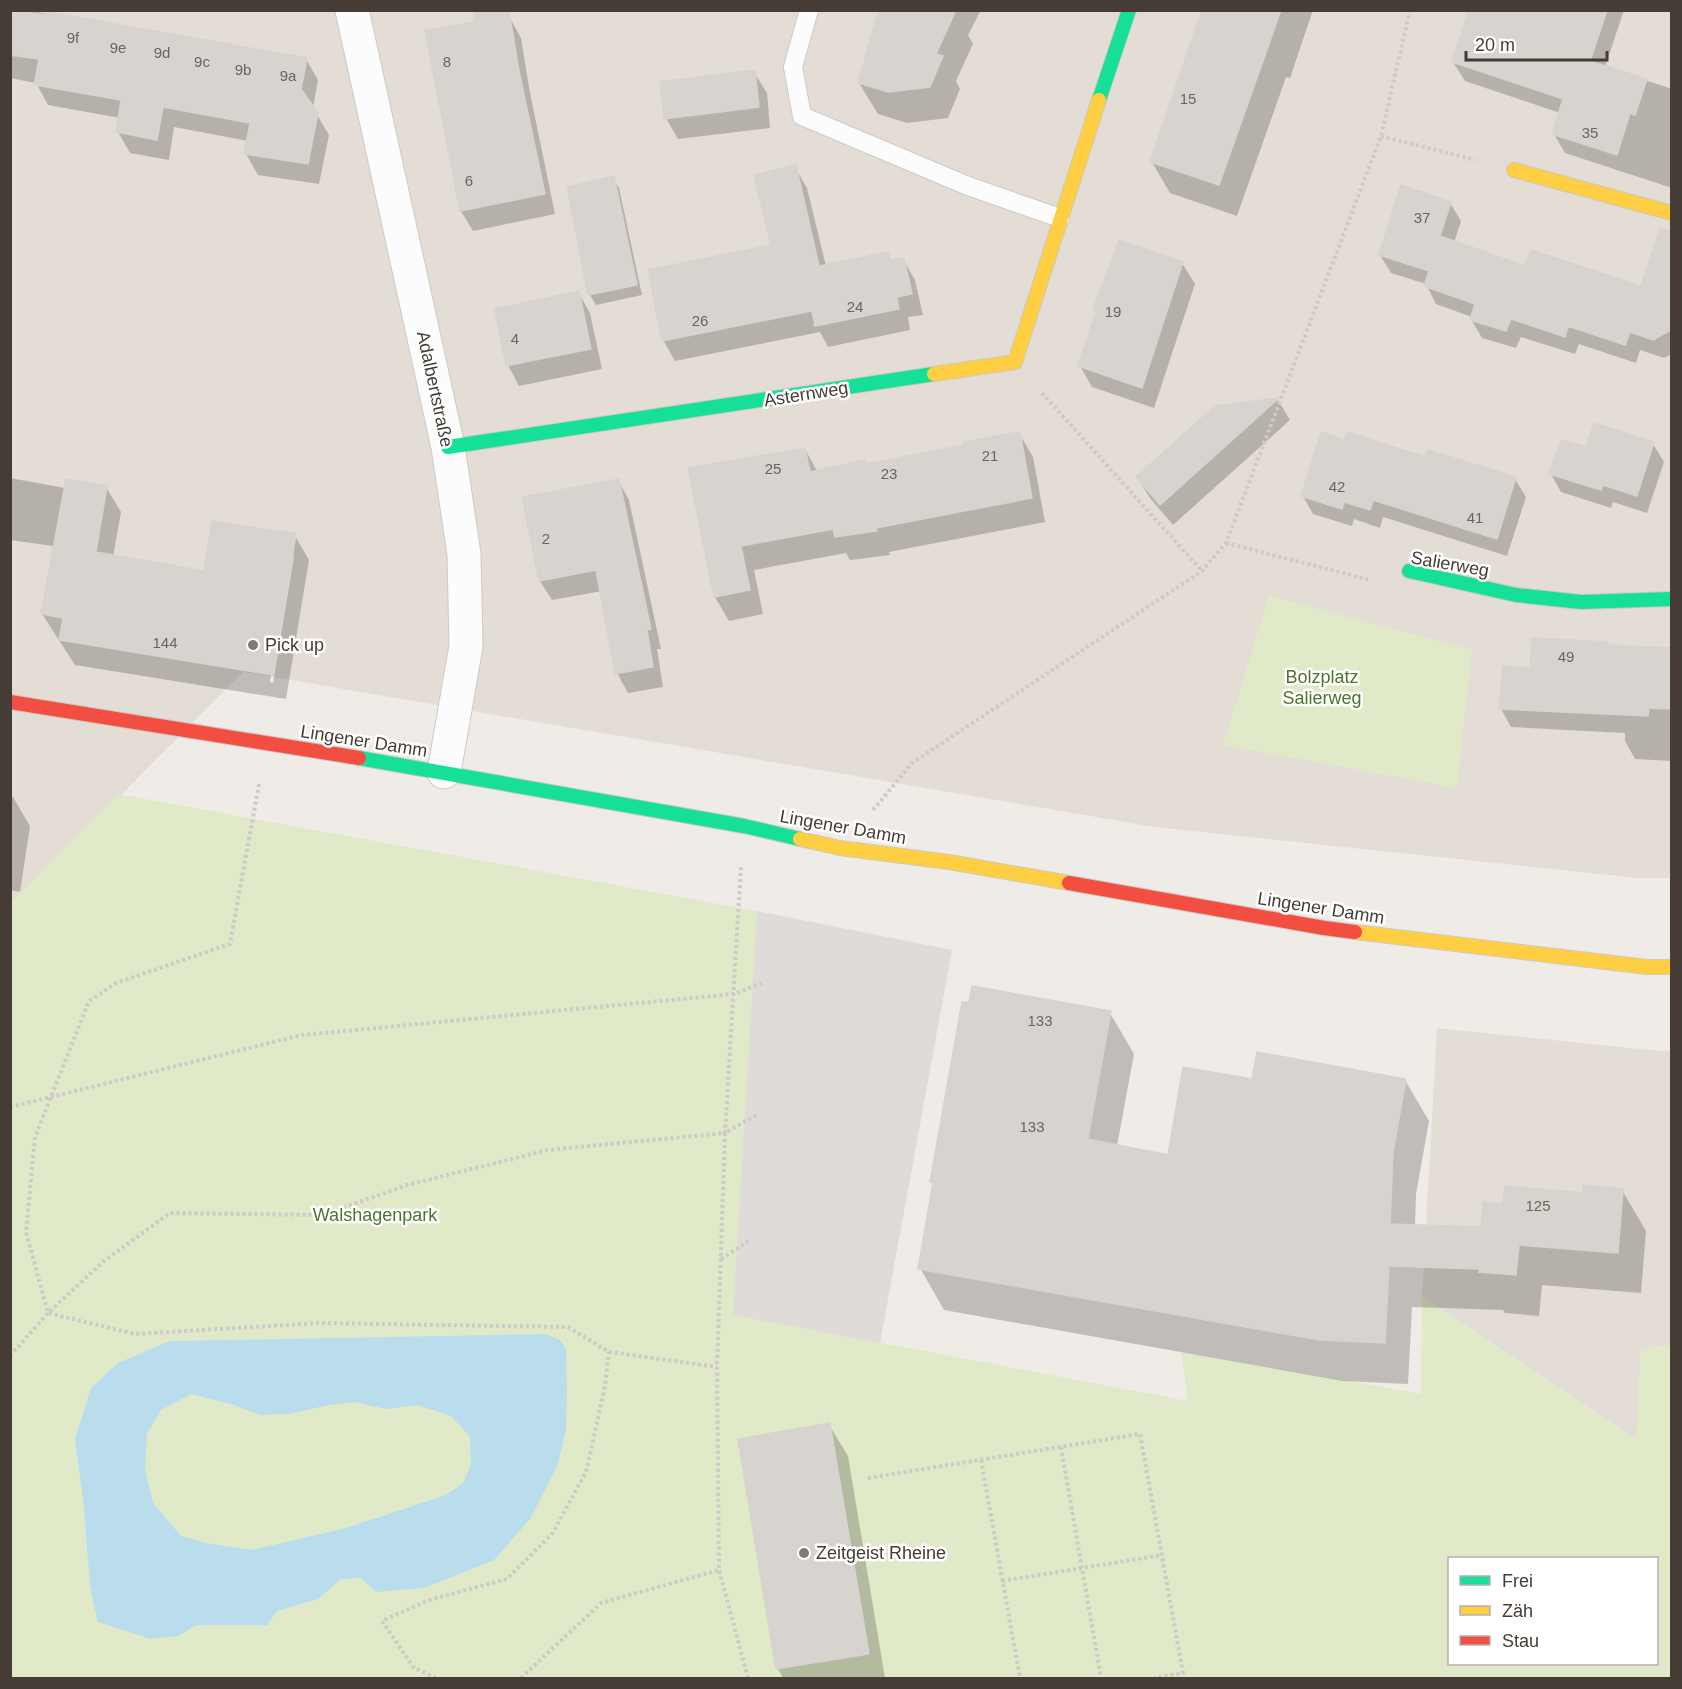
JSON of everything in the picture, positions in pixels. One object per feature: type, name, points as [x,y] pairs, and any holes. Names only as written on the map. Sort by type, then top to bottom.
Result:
[{"type":"main road","points":[[1015,362],[1059,218],[1129,10]]},
{"type":"main road","points":[[1514,170],[1671,213]]},
{"type":"main road","name":"Asternweg","points":[[448,447],[1015,362]]},
{"type":"main road","name":"Salierweg","points":[[1408,571],[1516,594],[1581,602],[1671,599]]},
{"type":"main road","name":"Lingener Damm","points":[[10,702],[444,772],[744,826],[840,848],[949,862],[1324,928],[1647,967],[1671,967]]},
{"type":"street","name":"Adalbertstraße","points":[[352,10],[448,447],[464,554],[466,646],[444,772]]},
{"type":"lane","points":[[809,10],[793,67],[802,116],[969,186],[1059,218]]},
{"type":"path","points":[[840,848],[912,763],[1202,571],[1226,543],[1381,136],[1410,10]]},
{"type":"path","points":[[1381,136],[1514,170]]},
{"type":"path","points":[[1015,362],[1202,571]]},
{"type":"path","name":"Salierweg","points":[[1226,543],[1370,580],[1408,571]]},
{"type":"path","points":[[48,1313],[26,1232],[35,1137],[89,1001],[116,983],[230,944],[266,744]]},
{"type":"path","points":[[744,826],[725,1133],[717,1367],[719,1569],[748,1678]]},
{"type":"path","points":[[10,1107],[302,1035],[734,994],[762,983]]},
{"type":"path","points":[[10,1356],[48,1313],[104,1262],[171,1213],[323,1215],[407,1185],[548,1150],[725,1133],[756,1115]]},
{"type":"path","points":[[720,1260],[750,1240]]},
{"type":"path","points":[[48,1313],[135,1334],[320,1323],[568,1327],[609,1352],[717,1367]]},
{"type":"path","points":[[436,1678],[414,1668],[382,1621],[429,1600],[507,1579],[552,1534],[586,1472],[605,1386],[609,1352]]},
{"type":"path","points":[[868,1478],[1140,1434],[1183,1673],[1154,1678]]},
{"type":"path","points":[[1061,1447],[1101,1678]]},
{"type":"path","points":[[981,1460],[1020,1678]]},
{"type":"path","points":[[1002,1581],[1162,1556]]},
{"type":"path","points":[[521,1678],[601,1603],[719,1569]]},
{"type":"shaded area","points":[[11,11],[1671,11],[1671,878],[1637,878],[1155,827],[243,672],[11,906]]},
{"type":"shaded area","points":[[757,911],[952,950],[880,1343],[733,1315]]},
{"type":"shaded area","points":[[1437,1028],[1660,1051],[1671,1050],[1671,1346],[1641,1349],[1637,1440],[1422,1296]]},
{"type":"green space","name":"Bolzplatz Salierweg","points":[[1269,596],[1472,650],[1457,788],[1223,745]]},
{"type":"green space","name":"Walshagenpark","points":[[118,794],[757,911],[734,1315],[1188,1401],[1181,1352],[1421,1394],[1422,1296],[1636,1440],[1641,1349],[1671,1346],[1671,1678],[11,1678],[10,904]]},
{"type":"water","points":[[544,1334],[559,1339],[566,1349],[566,1429],[558,1464],[530,1519],[494,1560],[424,1588],[376,1592],[361,1578],[341,1579],[318,1599],[277,1611],[267,1625],[197,1625],[178,1636],[151,1639],[98,1622],[90,1587],[84,1506],[75,1439],[91,1388],[118,1363],[170,1341]],"holes":[[[191,1394],[234,1405],[260,1415],[289,1414],[355,1402],[386,1409],[418,1405],[451,1416],[470,1437],[471,1465],[463,1483],[446,1495],[346,1528],[252,1550],[205,1543],[181,1536],[153,1503],[145,1469],[147,1434],[161,1410]]]},
{"type":"building","points":[[10,10],[47,15],[47,12],[307,58],[301,89],[318,113],[308,164],[244,154],[250,123],[163,107],[157,140],[116,132],[121,100],[34,85],[39,59],[10,55]]},
{"type":"building","points":[[473,10],[509,10],[519,71],[545,194],[460,211],[425,30],[475,22]]},
{"type":"building","points":[[879,10],[956,10],[936,54],[943,56],[930,87],[888,92],[858,83]]},
{"type":"building","points":[[1202,10],[1281,10],[1219,185],[1150,162]]},
{"type":"building","points":[[1469,10],[1607,10],[1590,61],[1647,79],[1635,115],[1630,113],[1617,155],[1552,134],[1563,99],[1452,62]]},
{"type":"building","points":[[755,70],[759,107],[664,119],[660,82]]},
{"type":"building","points":[[796,165],[819,266],[888,252],[890,260],[904,258],[912,294],[897,297],[899,309],[815,326],[812,311],[662,341],[648,270],[771,245],[754,175]]},
{"type":"building","points":[[614,176],[637,285],[588,295],[567,187]]},
{"type":"building","points":[[1401,185],[1451,202],[1440,236],[1525,266],[1531,250],[1641,286],[1660,229],[1671,231],[1671,330],[1653,340],[1630,332],[1625,345],[1568,326],[1565,337],[1511,319],[1506,331],[1470,320],[1475,304],[1424,286],[1429,271],[1379,255]]},
{"type":"building","points":[[1119,240],[1183,262],[1142,388],[1078,366],[1096,312],[1093,310]]},
{"type":"building","points":[[579,291],[591,349],[506,366],[495,309]]},
{"type":"building","points":[[1279,398],[1160,505],[1136,477],[1215,406]]},
{"type":"building","points":[[1594,423],[1654,442],[1637,496],[1603,485],[1601,490],[1549,474],[1561,440],[1586,447]]},
{"type":"building","points":[[1020,432],[1032,498],[876,528],[877,531],[835,537],[833,529],[741,546],[750,590],[714,597],[688,468],[805,448],[810,472],[865,460],[866,464],[964,445],[963,442]]},
{"type":"building","points":[[1321,432],[1345,440],[1347,432],[1425,457],[1428,450],[1516,477],[1497,539],[1373,500],[1370,510],[1344,502],[1342,509],[1301,496]]},
{"type":"building","points":[[66,479],[107,486],[96,552],[204,571],[212,521],[296,534],[273,675],[59,640],[63,618],[41,614]]},
{"type":"building","points":[[619,479],[651,629],[647,630],[653,667],[615,674],[596,570],[539,581],[522,497]]},
{"type":"building","points":[[1532,638],[1671,648],[1671,709],[1649,708],[1648,716],[1499,709],[1503,666],[1530,668]]},
{"type":"building","points":[[972,986],[1111,1011],[1088,1139],[1168,1155],[1183,1067],[1252,1079],[1257,1052],[1406,1079],[1393,1152],[1390,1224],[1481,1227],[1483,1202],[1503,1204],[1505,1186],[1583,1193],[1583,1185],[1623,1189],[1618,1253],[1519,1245],[1516,1275],[1479,1272],[1480,1269],[1389,1266],[1385,1343],[1319,1340],[918,1269],[933,1183],[930,1182],[962,1002],[969,1002]]},
{"type":"building","points":[[830,1423],[869,1654],[776,1669],[738,1439]]},
{"type":"traffic: fast","points":[[1099,100],[1129,10]]},
{"type":"traffic: fast","points":[[448,447],[934,374]]},
{"type":"traffic: fast","points":[[1409,571],[1516,595],[1581,602],[1672,599]]},
{"type":"traffic: fast","points":[[359,758],[744,826],[800,839]]},
{"type":"traffic: slow","points":[[934,374],[1015,362],[1099,100]]},
{"type":"traffic: slow","points":[[1514,170],[1672,213]]},
{"type":"traffic: slow","points":[[800,839],[840,848],[949,862],[1069,883]]},
{"type":"traffic: slow","points":[[1355,932],[1647,967],[1672,967]]},
{"type":"traffic: jam","points":[[10,702],[359,758]]},
{"type":"traffic: jam","points":[[1069,883],[1355,932]]},
{"type":"place","name":"Pick up","points":[[253,645]]},
{"type":"place","name":"Zeitgeist Rheine","points":[[804,1553]]}]
